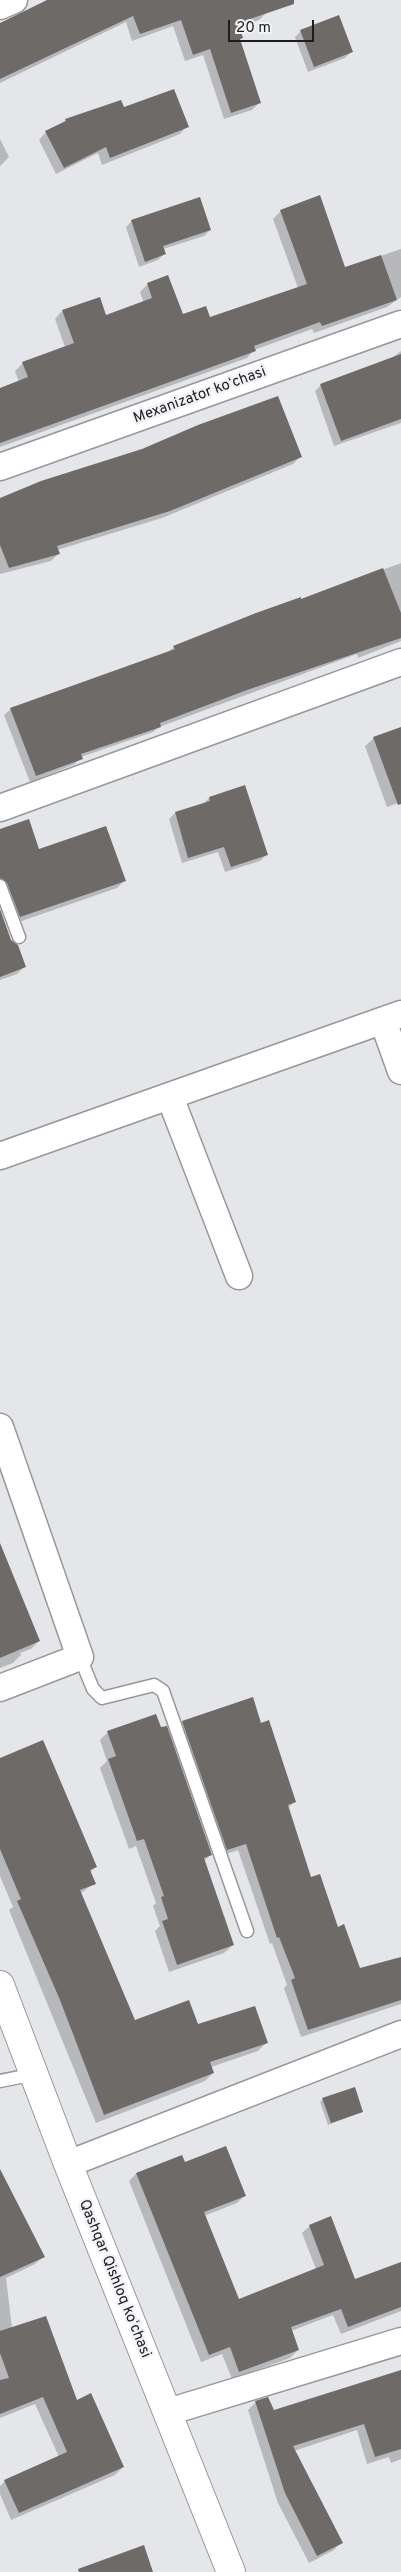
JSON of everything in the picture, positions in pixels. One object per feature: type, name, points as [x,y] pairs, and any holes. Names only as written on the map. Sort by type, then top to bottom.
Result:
[{"type":"main road","name":"Qashqar Qishloq koʻchasi","points":[[0,1985],[68,2164],[231,2572]]},
{"type":"street","points":[[0,6],[14,0]]},
{"type":"street","name":"Mexanizator koʻchasi","points":[[0,468],[401,324]]},
{"type":"street","points":[[0,808],[401,662]]},
{"type":"street","points":[[0,1156],[392,1018],[401,1071]]},
{"type":"street","points":[[170,1097],[238,1276]]},
{"type":"street","points":[[0,1427],[80,1658],[0,1688]]},
{"type":"street","points":[[68,2164],[401,2034]]},
{"type":"street","points":[[168,2412],[401,2341]]},
{"type":"lane","points":[[0,886],[18,937]]},
{"type":"lane","points":[[80,1658],[93,1689],[102,1698],[154,1685],[163,1691],[247,1931]]},
{"type":"lane","points":[[0,2081],[35,2074]]},
{"type":"building","points":[[47,0],[294,0],[294,4],[238,23],[243,38],[240,39],[261,103],[231,113],[210,49],[193,55],[181,20],[140,34],[133,16],[0,79],[0,23]]},
{"type":"building","points":[[339,15],[353,52],[314,67],[300,30]]},
{"type":"building","points":[[174,89],[189,127],[110,158],[106,147],[64,168],[45,131],[66,121],[65,119],[121,100],[124,107]]},
{"type":"building","points":[[320,195],[345,267],[381,255],[397,300],[322,326],[320,322],[254,346],[256,351],[0,443],[0,388],[28,377],[22,362],[74,343],[62,310],[100,297],[106,315],[152,298],[147,283],[168,275],[183,314],[206,306],[210,317],[307,284],[280,210]]},
{"type":"building","points":[[200,197],[211,230],[163,246],[166,254],[145,262],[131,220]]},
{"type":"building","points":[[401,354],[401,419],[341,441],[320,384]]},
{"type":"building","points":[[278,396],[302,457],[170,511],[57,546],[60,554],[9,568],[0,545],[0,498],[41,481],[142,449],[198,425]]},
{"type":"building","points":[[383,568],[401,613],[401,638],[247,690],[160,723],[161,727],[81,754],[83,759],[36,776],[10,708],[175,649],[173,646],[256,613],[301,597],[301,599]]},
{"type":"building","points":[[401,727],[401,804],[398,805],[373,737]]},
{"type":"building","points":[[245,785],[268,855],[231,867],[224,847],[188,858],[175,812],[210,801],[209,797]]},
{"type":"building","points":[[29,819],[39,849],[106,826],[126,881],[20,917],[7,883],[0,878],[0,829]]},
{"type":"building","points":[[0,909],[11,940],[18,945],[26,967],[0,977]]},
{"type":"building","points":[[0,1543],[40,1641],[0,1658]]},
{"type":"building","points":[[253,1697],[261,1723],[269,1720],[296,1802],[288,1805],[311,1877],[320,1874],[338,1927],[344,1924],[360,1968],[401,1957],[401,2000],[308,2030],[291,1980],[295,1978],[279,1937],[277,1938],[246,1844],[227,1850],[182,1721]]},
{"type":"building","points":[[156,1714],[161,1727],[167,1726],[212,1855],[204,1858],[234,1945],[177,1965],[162,1921],[168,1919],[161,1897],[164,1896],[144,1839],[137,1841],[108,1759],[116,1756],[107,1731]]},
{"type":"building","points":[[43,1740],[97,1867],[90,1870],[96,1884],[80,1890],[135,2020],[189,2000],[198,2024],[255,2006],[268,2043],[210,2062],[214,2073],[104,2115],[60,2000],[17,1901],[21,1899],[0,1849],[0,1758]]},
{"type":"building","points":[[355,2087],[363,2112],[331,2123],[322,2098]]},
{"type":"building","points":[[226,2146],[246,2196],[204,2212],[239,2299],[324,2265],[309,2225],[331,2216],[355,2279],[401,2262],[401,2307],[348,2327],[341,2309],[291,2327],[299,2350],[239,2372],[230,2347],[209,2355],[136,2173],[182,2155],[185,2162]]},
{"type":"building","points":[[0,2169],[45,2257],[0,2277]]},
{"type":"building","points":[[46,2316],[77,2400],[91,2393],[124,2467],[19,2513],[4,2480],[67,2452],[43,2397],[0,2414],[0,2380],[9,2378],[0,2353],[0,2331]]},
{"type":"building","points":[[401,2370],[401,2449],[375,2457],[364,2424],[293,2446],[343,2543],[317,2556],[285,2493],[255,2401],[268,2397],[274,2410]]},
{"type":"building","points":[[144,2545],[153,2572],[79,2572],[78,2569]]}]
